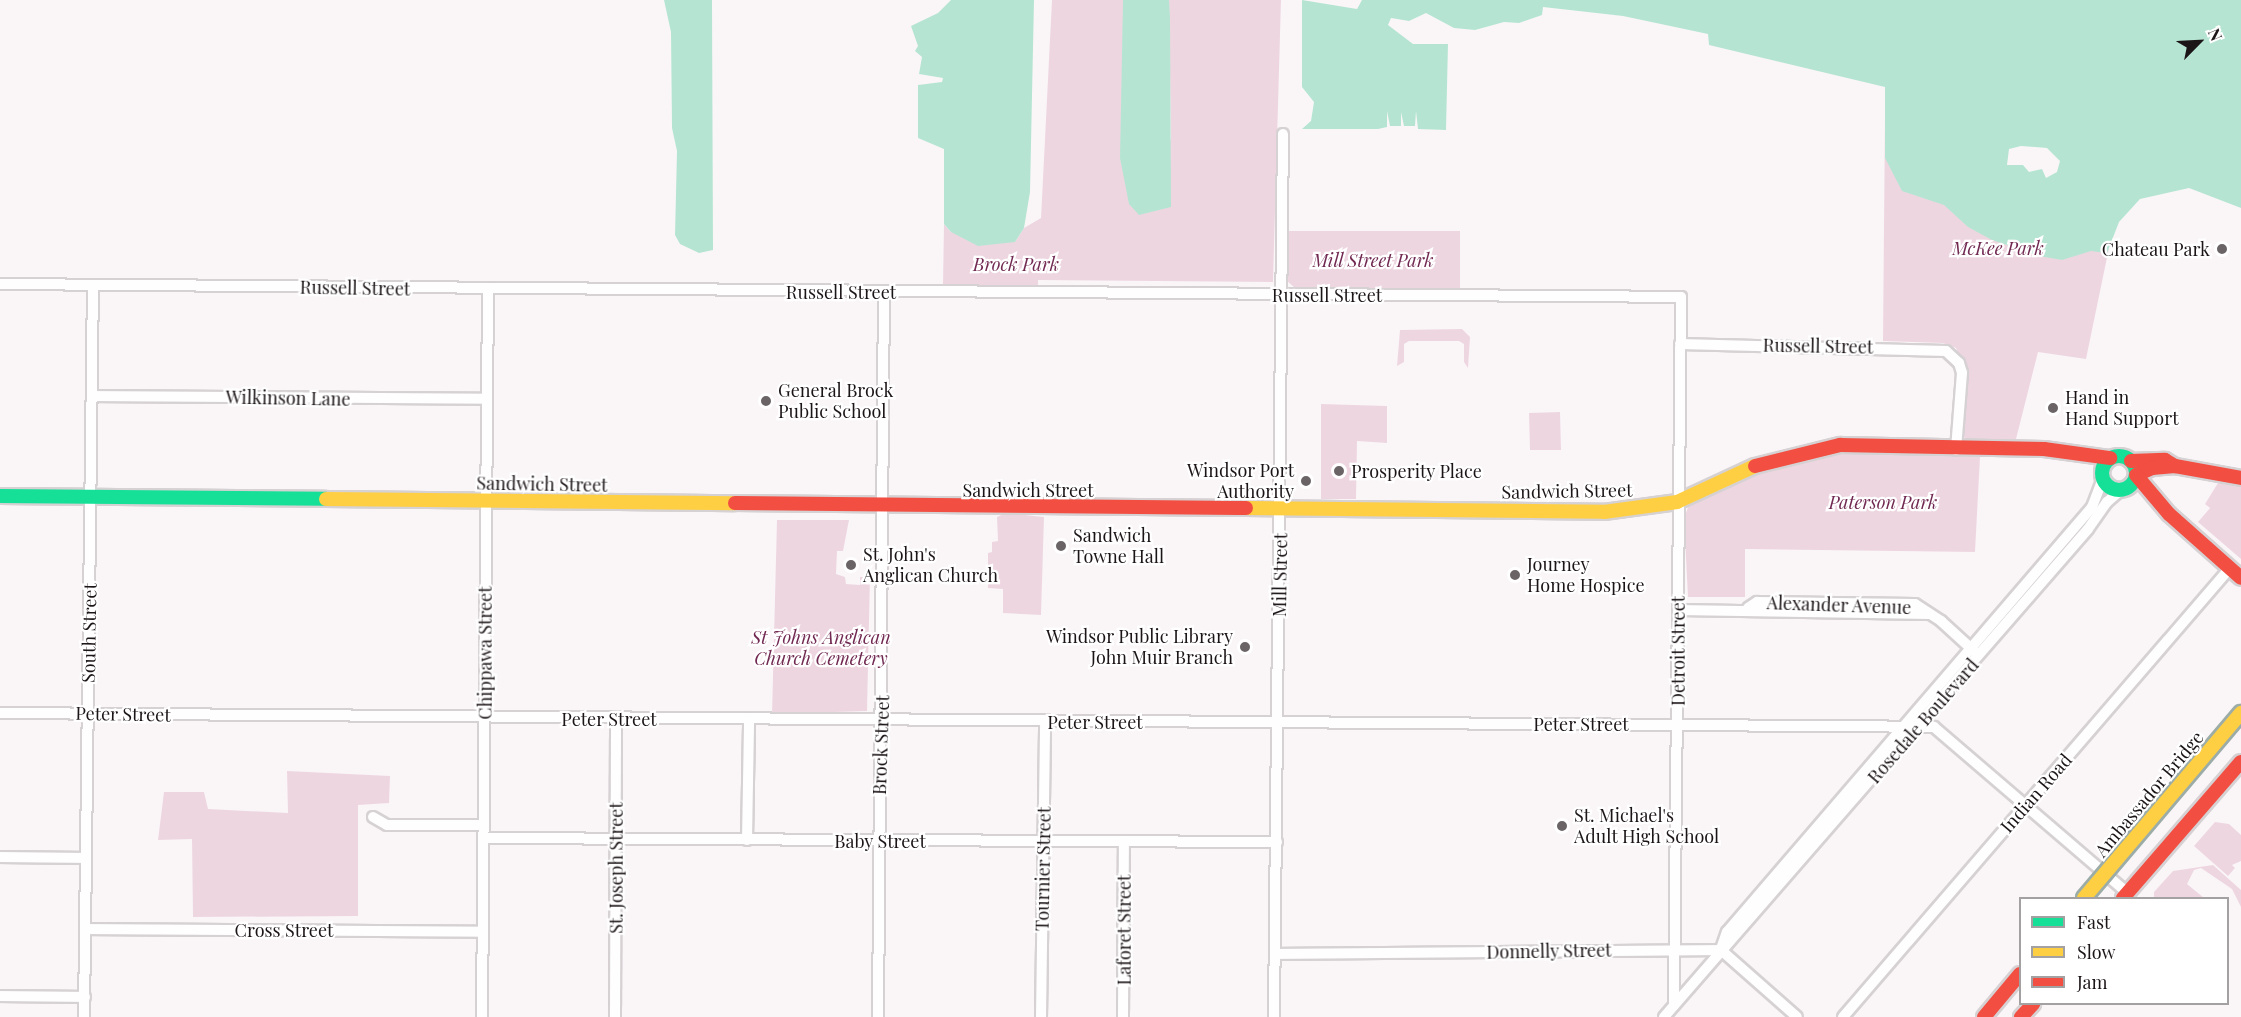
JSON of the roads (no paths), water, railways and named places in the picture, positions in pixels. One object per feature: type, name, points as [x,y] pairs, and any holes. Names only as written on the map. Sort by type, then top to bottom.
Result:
[{"type":"main road","name":"Sandwich Street","points":[[0,496],[1604,512],[1677,502],[1756,466],[1816,449],[1887,445],[1956,450],[2044,449]]},
{"type":"main road","points":[[2044,449],[2110,458],[2121,456],[2131,461],[2165,460],[2175,466]]},
{"type":"main road","points":[[2044,449],[2084,463],[2110,488],[2129,484],[2152,468],[2175,466],[2241,478]]},
{"type":"main road","points":[[2103,479],[2103,467],[2110,458]]},
{"type":"main road","points":[[2129,484],[2131,461]]},
{"type":"main road","points":[[2129,484],[2169,514],[2241,578]]},
{"type":"main road","name":"Ambassador Bridge","points":[[2085,897],[2241,713]]},
{"type":"main road","points":[[2126,896],[2241,762]]},
{"type":"main road","points":[[1984,1017],[2019,975]]},
{"type":"main road","points":[[2021,1017],[2032,1005]]},
{"type":"street","name":"Mill Street","points":[[1274,1017],[1281,510],[1283,134]]},
{"type":"street","name":"Russell Street","points":[[0,284],[1681,297]]},
{"type":"street","name":"South Street","points":[[84,1017],[93,285]]},
{"type":"street","name":"Chippawa Street","points":[[482,1017],[485,399],[488,289]]},
{"type":"street","name":"Brock Street","points":[[878,1017],[884,292]]},
{"type":"street","name":"Detroit Street","points":[[1674,1005],[1678,725],[1677,502],[1681,297]]},
{"type":"street","name":"Russell Street","points":[[1680,344],[1936,348],[1954,356],[1962,373],[1956,450]]},
{"type":"street","name":"Wilkinson Lane","points":[[92,396],[485,399]]},
{"type":"street","name":"Rosedale Boulevard","points":[[1664,1017],[1721,950],[1736,938],[1917,728],[2092,507],[2103,479]]},
{"type":"street","name":"Rosedale Boulevard","points":[[1721,950],[1727,932],[1904,727],[2088,529],[2106,502],[2129,484]]},
{"type":"street","name":"Indian Road","points":[[1843,1017],[2230,568]]},
{"type":"street","name":"Alexander Avenue","points":[[1678,610],[1749,608],[1757,602],[1915,604],[1975,652]]},
{"type":"street","name":"Peter Street","points":[[0,713],[1934,727],[1944,732],[2027,804],[2126,896]]},
{"type":"street","name":"St. Joseph Street","points":[[615,1017],[616,719]]},
{"type":"street","points":[[747,840],[749,720]]},
{"type":"street","name":"Tournier Street","points":[[1041,1017],[1045,722]]},
{"type":"street","points":[[373,817],[387,825],[484,825]]},
{"type":"street","name":"Baby Street","points":[[484,838],[1043,843],[1276,842]]},
{"type":"street","name":"Laforet Street","points":[[1123,1017],[1124,842]]},
{"type":"street","points":[[0,857],[86,858]]},
{"type":"street","name":"Cross Street","points":[[86,929],[483,932]]},
{"type":"street","points":[[1721,950],[1797,1017]]},
{"type":"street","name":"Donnelly Street","points":[[1275,954],[1721,950]]},
{"type":"street","points":[[0,996],[85,998]]},
{"type":"place","name":"Chateau Park","points":[[2222,249]]},
{"type":"place","name":"General Brock Public School","points":[[766,401]]},
{"type":"place","name":"Hand in Hand Support","points":[[2053,408]]},
{"type":"place","name":"Prosperity Place","points":[[1339,471]]},
{"type":"place","name":"Windsor Port Authority","points":[[1306,481]]},
{"type":"place","name":"Sandwich Towne Hall","points":[[1061,546]]},
{"type":"place","name":"St. John's Anglican Church","points":[[851,565]]},
{"type":"place","name":"Journey Home Hospice","points":[[1515,575]]},
{"type":"place","name":"Windsor Public Library John Muir Branch","points":[[1245,647]]},
{"type":"place","name":"St. Michael's Adult High School","points":[[1562,826]]},
{"type":"park label","name":"McKee Park","points":[[1998,248]]},
{"type":"park label","name":"Mill Street Park","points":[[1373,260]]},
{"type":"park label","name":"Brock Park","points":[[1016,264]]},
{"type":"park label","name":"Paterson Park","points":[[1883,502]]},
{"type":"park label","name":"St Johns Anglican Church Cemetery","points":[[821,648]]}]
